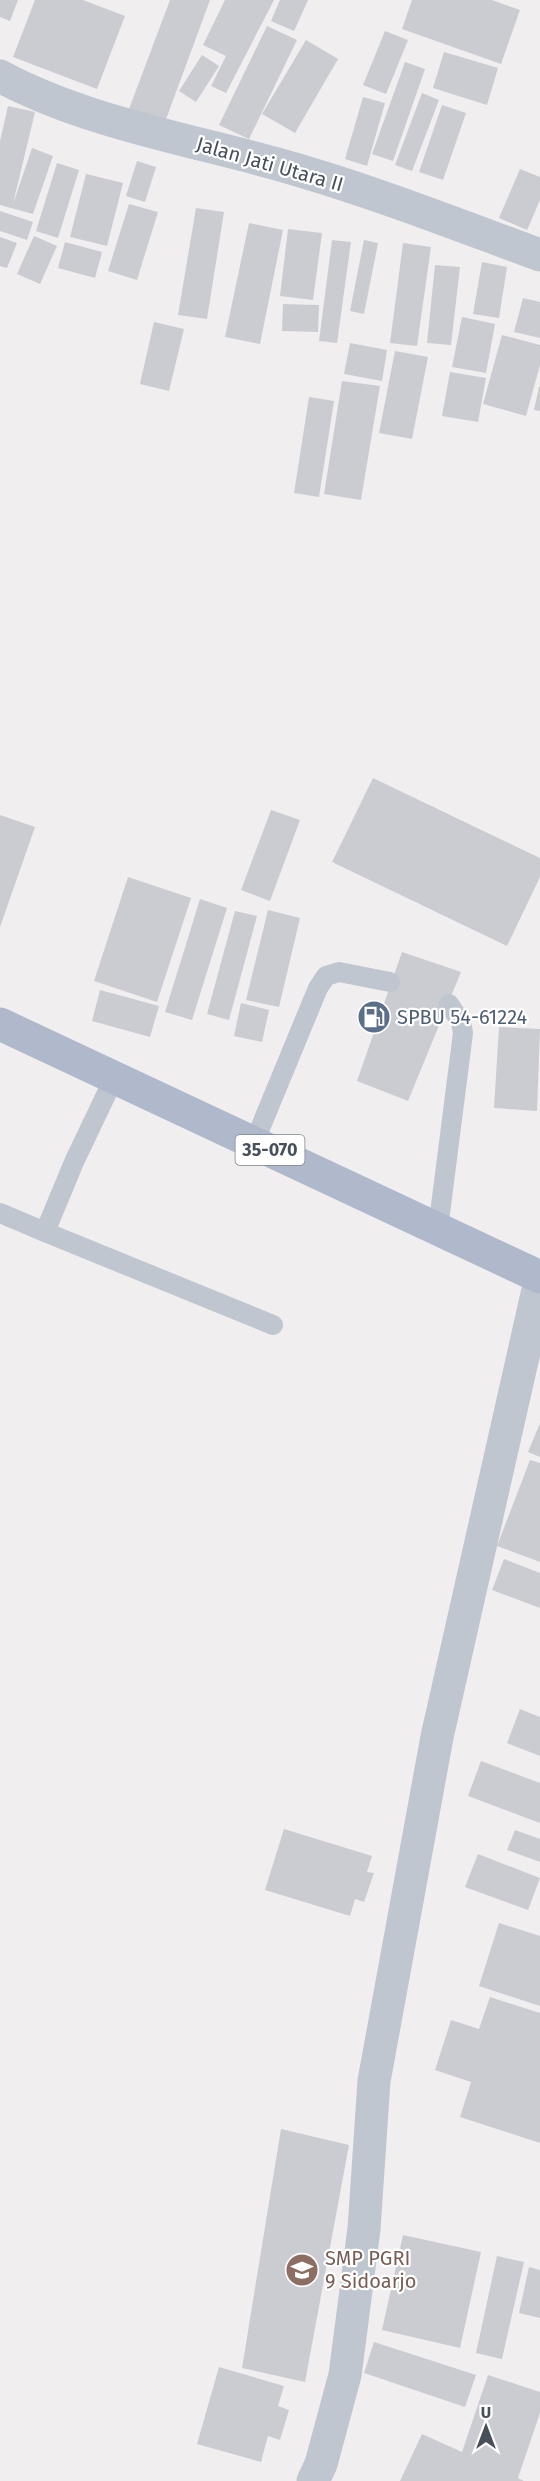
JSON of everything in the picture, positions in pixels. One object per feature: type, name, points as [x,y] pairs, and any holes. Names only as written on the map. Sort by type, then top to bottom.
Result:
[{"type":"main road","name":"35-070","points":[[0,1024],[115,1076],[540,1279]]},
{"type":"street","name":"Jalan Jati Utara II","points":[[0,76],[17,86],[125,125],[277,164],[397,200],[540,255]]},
{"type":"street","points":[[313,2481],[321,2464],[345,2375],[364,2229],[374,2081],[437,1737],[540,1279]]},
{"type":"lane","points":[[254,1143],[318,988],[326,976],[339,972],[390,982]]},
{"type":"lane","points":[[438,1229],[463,1033],[461,1022],[448,1004]]},
{"type":"lane","points":[[45,1232],[74,1162],[115,1076]]},
{"type":"lane","points":[[0,1213],[273,1325]]},
{"type":"building","points":[[0,0],[18,0],[10,21],[0,17]]},
{"type":"building","points":[[35,0],[83,0],[125,16],[97,89],[13,57]]},
{"type":"building","points":[[170,0],[210,0],[165,122],[129,109]]},
{"type":"building","points":[[225,0],[274,0],[226,93],[211,86],[226,56],[203,45]]},
{"type":"building","points":[[280,0],[308,0],[294,31],[271,21]]},
{"type":"building","points":[[412,0],[492,0],[520,10],[501,64],[402,29]]},
{"type":"building","points":[[267,26],[297,40],[249,139],[219,125]]},
{"type":"building","points":[[385,31],[408,40],[386,94],[363,85]]},
{"type":"building","points":[[306,40],[338,59],[295,133],[262,114]]},
{"type":"building","points":[[444,52],[498,68],[487,105],[433,88]]},
{"type":"building","points":[[202,55],[219,66],[196,102],[179,91]]},
{"type":"building","points":[[405,62],[425,69],[393,161],[372,154]]},
{"type":"building","points":[[422,93],[439,100],[412,171],[395,165]]},
{"type":"building","points":[[363,97],[385,103],[367,166],[345,159]]},
{"type":"building","points":[[442,105],[466,113],[443,180],[419,172]]},
{"type":"building","points":[[8,106],[35,112],[13,204],[32,148],[53,156],[33,214],[0,205],[0,141]]},
{"type":"building","points":[[137,161],[156,167],[145,202],[126,196]]},
{"type":"building","points":[[57,163],[79,170],[58,238],[36,231]]},
{"type":"building","points":[[520,169],[540,177],[540,200],[527,230],[499,218]]},
{"type":"building","points":[[86,174],[123,183],[107,246],[70,237]]},
{"type":"building","points":[[129,204],[158,212],[137,280],[108,271]]},
{"type":"building","points":[[196,208],[224,212],[207,319],[178,315]]},
{"type":"building","points":[[0,211],[33,222],[27,240],[0,231]]},
{"type":"building","points":[[249,223],[283,230],[260,344],[225,337]]},
{"type":"building","points":[[288,229],[322,233],[313,300],[280,296]]},
{"type":"building","points":[[34,236],[57,246],[40,284],[17,274]]},
{"type":"building","points":[[0,237],[17,243],[7,268],[0,266]]},
{"type":"building","points":[[332,240],[351,242],[337,343],[319,341]]},
{"type":"building","points":[[364,240],[378,243],[364,314],[350,311]]},
{"type":"building","points":[[65,242],[102,252],[95,278],[58,268]]},
{"type":"building","points":[[403,243],[431,247],[417,346],[390,343]]},
{"type":"building","points":[[482,262],[507,267],[499,318],[473,314]]},
{"type":"building","points":[[435,265],[460,267],[451,345],[427,343]]},
{"type":"building","points":[[523,298],[540,302],[540,338],[514,332]]},
{"type":"building","points":[[283,304],[319,305],[318,332],[282,331]]},
{"type":"building","points":[[462,317],[495,324],[486,373],[452,367]]},
{"type":"building","points":[[154,322],[184,329],[169,391],[140,384]]},
{"type":"building","points":[[502,335],[540,345],[540,365],[526,416],[483,404]]},
{"type":"building","points":[[350,343],[387,350],[382,381],[344,374]]},
{"type":"building","points":[[395,351],[428,357],[412,439],[379,433]]},
{"type":"building","points":[[450,372],[486,378],[478,422],[442,416]]},
{"type":"building","points":[[342,381],[380,386],[361,500],[324,494]]},
{"type":"building","points":[[540,387],[540,411],[534,410]]},
{"type":"building","points":[[309,397],[334,401],[319,497],[294,493]]},
{"type":"building","points":[[373,778],[540,858],[540,877],[507,946],[332,862]]},
{"type":"building","points":[[271,810],[300,820],[270,901],[241,890]]},
{"type":"building","points":[[0,815],[35,827],[0,927]]},
{"type":"building","points":[[128,877],[191,898],[157,1002],[94,981]]},
{"type":"building","points":[[200,899],[227,908],[192,1020],[165,1012]]},
{"type":"building","points":[[268,910],[300,918],[279,1007],[246,1000]]},
{"type":"building","points":[[235,911],[257,916],[229,1020],[207,1014]]},
{"type":"building","points":[[402,952],[461,972],[408,1101],[357,1081]]},
{"type":"building","points":[[100,990],[159,1006],[150,1037],[92,1021]]},
{"type":"building","points":[[241,1003],[269,1010],[262,1042],[234,1036]]},
{"type":"building","points":[[499,1027],[540,1029],[537,1111],[494,1108]]},
{"type":"building","points":[[540,1423],[540,1457],[528,1452]]},
{"type":"building","points":[[530,1460],[540,1463],[540,1562],[497,1546]]},
{"type":"building","points":[[504,1559],[540,1573],[540,1608],[492,1590]]},
{"type":"building","points":[[520,1709],[540,1717],[540,1756],[507,1743]]},
{"type":"building","points":[[481,1761],[540,1783],[540,1823],[468,1796]]},
{"type":"building","points":[[284,1829],[372,1856],[367,1872],[374,1873],[364,1902],[355,1899],[350,1916],[265,1890]]},
{"type":"building","points":[[515,1830],[540,1839],[540,1862],[507,1850]]},
{"type":"building","points":[[478,1854],[540,1878],[528,1910],[465,1887]]},
{"type":"building","points":[[499,1923],[540,1936],[540,2006],[479,1986]]},
{"type":"building","points":[[490,1997],[540,2013],[540,2143],[460,2117],[471,2082],[435,2070],[451,2020],[479,2029]]},
{"type":"building","points":[[281,2129],[349,2145],[305,2382],[242,2368]]},
{"type":"building","points":[[403,2235],[481,2252],[460,2348],[382,2330]]},
{"type":"building","points":[[497,2256],[524,2262],[502,2359],[476,2353]]},
{"type":"building","points":[[529,2267],[540,2270],[540,2318],[519,2313]]},
{"type":"building","points":[[374,2342],[476,2375],[465,2407],[364,2373]]},
{"type":"building","points":[[219,2367],[284,2386],[278,2406],[289,2410],[280,2440],[268,2436],[261,2462],[197,2444]]},
{"type":"building","points":[[488,2375],[540,2392],[540,2413],[518,2478],[524,2481],[400,2481],[422,2434],[462,2452]]},
{"type":"place","name":"SPBU 54-61224","points":[[374,1017]]},
{"type":"place","name":"SMP PGRI 9 Sidoarjo","points":[[302,2270]]}]
